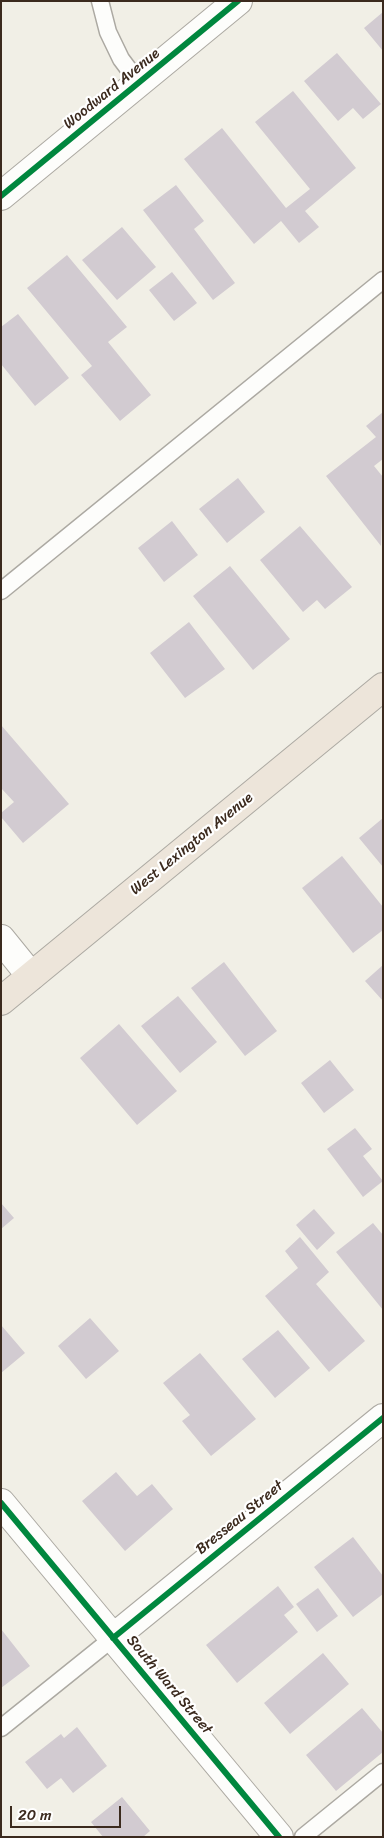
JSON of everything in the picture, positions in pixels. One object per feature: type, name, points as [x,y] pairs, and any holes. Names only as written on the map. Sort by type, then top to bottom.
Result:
[{"type":"main road","name":"West Lexington Avenue","points":[[1,1001],[383,687]]},
{"type":"street","name":"Woodward Avenue","points":[[1,196],[238,1]]},
{"type":"street","points":[[1,939],[31,976]]},
{"type":"street","name":"Bresseau Street","points":[[113,1638],[383,1418]]},
{"type":"street","name":"South Ward Street","points":[[1,1503],[279,1837]]},
{"type":"lane","points":[[100,1],[108,32],[121,59],[139,83]]},
{"type":"lane","points":[[1,591],[383,280]]},
{"type":"lane","points":[[1,1728],[113,1638]]},
{"type":"lane","points":[[303,1837],[383,1772]]},
{"type":"building","points":[[383,12],[383,51],[364,28]]},
{"type":"building","points":[[337,53],[381,104],[363,119],[353,108],[338,121],[304,81]]},
{"type":"building","points":[[293,91],[356,168],[305,211],[319,227],[299,243],[281,221],[254,244],[184,159],[222,128],[286,208],[310,189],[255,122]]},
{"type":"building","points":[[176,185],[204,221],[194,229],[235,283],[213,300],[143,210]]},
{"type":"building","points":[[122,227],[156,267],[117,300],[82,260]]},
{"type":"building","points":[[67,255],[127,327],[108,342],[151,395],[120,421],[81,375],[92,366],[27,288]]},
{"type":"building","points":[[172,272],[197,303],[174,321],[149,290]]},
{"type":"building","points":[[18,314],[69,378],[35,406],[1,364],[1,327]]},
{"type":"building","points":[[383,412],[383,459],[374,466],[383,477],[381,546],[326,476],[376,437],[366,426]]},
{"type":"building","points":[[238,478],[265,512],[227,543],[199,509]]},
{"type":"building","points":[[172,521],[198,555],[164,582],[138,548]]},
{"type":"building","points":[[300,526],[352,587],[325,609],[317,600],[303,612],[260,560]]},
{"type":"building","points":[[230,566],[290,639],[253,670],[193,596]]},
{"type":"building","points":[[189,622],[225,669],[185,698],[150,653]]},
{"type":"building","points":[[1,725],[69,804],[23,843],[1,817],[1,813],[14,802],[1,788]]},
{"type":"building","points":[[383,818],[383,867],[359,838]]},
{"type":"building","points":[[342,856],[383,907],[383,930],[353,953],[302,888]]},
{"type":"building","points":[[224,962],[277,1031],[245,1056],[191,988]]},
{"type":"building","points":[[383,965],[383,1001],[365,981]]},
{"type":"building","points":[[178,996],[217,1042],[180,1073],[141,1026]]},
{"type":"building","points":[[119,1024],[177,1091],[137,1125],[80,1058]]},
{"type":"building","points":[[330,1060],[354,1090],[324,1113],[301,1083]]},
{"type":"building","points":[[355,1128],[372,1149],[363,1156],[383,1181],[363,1197],[327,1149]]},
{"type":"building","points":[[1,1203],[14,1218],[1,1229]]},
{"type":"building","points":[[314,1209],[335,1233],[317,1250],[296,1225]]},
{"type":"building","points":[[373,1223],[383,1235],[383,1310],[336,1252]]},
{"type":"building","points":[[300,1237],[329,1272],[316,1284],[365,1341],[329,1372],[265,1296],[298,1268],[285,1251]]},
{"type":"building","points":[[90,1318],[119,1351],[86,1379],[58,1346]]},
{"type":"building","points":[[1,1325],[25,1353],[1,1373]]},
{"type":"building","points":[[278,1330],[310,1368],[275,1398],[242,1359]]},
{"type":"building","points":[[200,1353],[256,1419],[211,1456],[182,1421],[190,1415],[163,1383]]},
{"type":"building","points":[[116,1472],[137,1496],[152,1484],[173,1509],[125,1551],[82,1501]]},
{"type":"building","points":[[353,1537],[383,1576],[383,1594],[353,1617],[314,1567]]},
{"type":"building","points":[[278,1586],[294,1607],[284,1615],[298,1632],[237,1683],[206,1645]]},
{"type":"building","points":[[318,1588],[338,1616],[317,1632],[296,1604]]},
{"type":"building","points":[[1,1629],[30,1666],[1,1688]]},
{"type":"building","points":[[323,1653],[349,1684],[290,1734],[264,1703]]},
{"type":"building","points":[[362,1708],[383,1733],[383,1752],[336,1791],[306,1755]]},
{"type":"building","points":[[77,1727],[107,1766],[73,1793],[61,1778],[47,1789],[25,1762],[61,1734],[64,1738]]},
{"type":"building","points":[[122,1797],[150,1831],[143,1837],[103,1837],[91,1822]]},
{"type":"cycle path","points":[[1,196],[238,1]]},
{"type":"cycle path","points":[[113,1638],[383,1418]]},
{"type":"cycle path","points":[[1,1503],[279,1837]]}]
